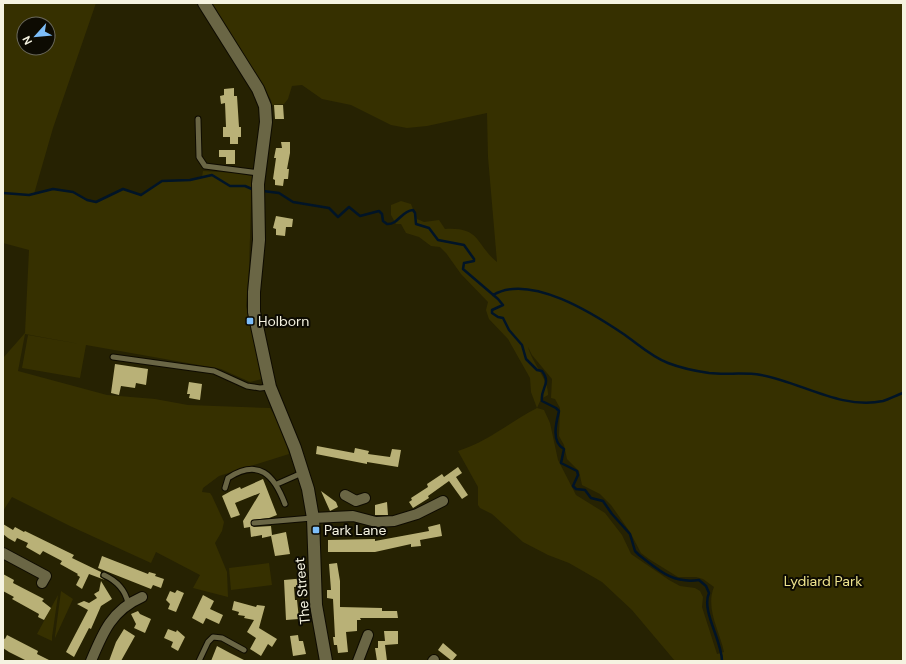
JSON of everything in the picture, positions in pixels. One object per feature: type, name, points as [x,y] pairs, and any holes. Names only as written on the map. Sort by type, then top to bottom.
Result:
[{"type":"street","points":[[204,3],[262,99],[266,122],[259,173],[259,240],[254,292],[254,312],[270,386],[303,472],[308,489],[313,518],[353,516],[376,522],[394,521],[417,514],[444,501]]},
{"type":"street","points":[[345,495],[361,500],[353,516]]},
{"type":"street","name":"The Street","points":[[313,518],[316,605],[326,661]]},
{"type":"street","points":[[3,553],[46,576]]},
{"type":"street","points":[[91,661],[100,638],[119,610],[128,603],[142,597]]},
{"type":"street","points":[[358,661],[368,635]]},
{"type":"lane","points":[[198,119],[199,157],[204,166],[259,173]]},
{"type":"lane","points":[[113,357],[214,372],[247,386],[260,388],[270,386]]},
{"type":"lane","points":[[225,488],[228,478],[250,470],[261,471],[277,484],[285,504]]},
{"type":"lane","points":[[277,484],[303,472]]},
{"type":"lane","points":[[254,523],[313,518]]},
{"type":"lane","points":[[104,575],[117,581],[128,603]]},
{"type":"lane","points":[[199,661],[208,642],[213,637],[222,638],[244,650]]},
{"type":"green space","points":[[3,3],[96,3],[53,128],[34,194],[53,189],[73,192],[87,200],[96,202],[123,189],[141,195],[162,181],[180,181],[202,177],[203,171],[237,173],[252,176],[249,268],[246,306],[262,379],[250,382],[221,369],[86,345],[80,378],[22,368],[28,335],[80,344],[25,334],[18,371],[107,395],[155,399],[188,405],[270,408],[283,430],[289,454],[219,476],[203,488],[202,492],[210,493],[224,522],[222,531],[215,543],[227,572],[228,597],[193,588],[200,575],[156,552],[151,563],[70,526],[12,497],[3,511],[3,358],[25,333],[29,250],[3,243]]},
{"type":"green space","name":"Lydiard Park","points":[[212,3],[903,3],[903,661],[675,661],[632,610],[602,582],[569,563],[548,555],[523,542],[492,514],[480,508],[478,505],[478,487],[458,451],[489,437],[537,408],[531,392],[530,378],[508,339],[489,319],[486,310],[488,302],[461,274],[440,247],[431,246],[419,237],[406,233],[401,224],[396,224],[391,215],[391,205],[401,201],[411,204],[417,219],[424,222],[439,220],[445,229],[457,229],[471,234],[497,262],[488,157],[487,113],[427,126],[407,128],[391,125],[351,105],[322,99],[302,85],[292,86],[288,99],[284,104],[272,105],[271,100]],"holes":[[[528,347],[532,355],[552,379],[551,398],[555,399],[560,408],[559,436],[564,445],[567,459],[579,471],[582,485],[600,494],[611,505],[630,532],[641,553],[678,577],[696,577],[703,579],[714,587],[711,603],[712,612],[724,652],[717,654],[702,607],[703,597],[700,591],[695,588],[680,586],[631,554],[622,535],[605,513],[576,495],[558,460],[550,423],[544,410],[537,408],[541,399],[548,395],[548,389]]]},
{"type":"green space","points":[[269,563],[272,585],[231,590],[229,568]]},
{"type":"green space","points":[[61,591],[73,599],[55,638],[55,636]]},
{"type":"green space","points":[[58,595],[52,637],[52,641],[37,634]]},
{"type":"building","points":[[234,88],[234,96],[237,96],[241,137],[238,137],[238,144],[230,144],[230,137],[223,137],[223,127],[226,127],[225,103],[221,104],[220,96],[224,95],[224,89]]},
{"type":"building","points":[[274,105],[283,105],[284,119],[275,119]]},
{"type":"building","points":[[281,142],[290,142],[290,153],[287,169],[289,169],[288,179],[284,179],[283,186],[275,185],[275,180],[273,179],[276,148],[282,148]]},
{"type":"building","points":[[219,150],[235,150],[235,164],[226,164],[226,157],[219,157]]},
{"type":"building","points":[[276,216],[293,219],[292,227],[286,227],[285,236],[276,235],[276,229],[273,228]]},
{"type":"building","points":[[115,364],[148,369],[146,385],[136,383],[135,388],[121,386],[119,395],[111,393]]},
{"type":"building","points":[[189,382],[202,384],[200,400],[189,398],[190,394],[187,394]]},
{"type":"building","points":[[317,446],[354,453],[355,448],[369,451],[368,454],[390,457],[392,449],[401,450],[398,467],[367,462],[367,464],[316,454]]},
{"type":"building","points":[[458,467],[462,473],[456,477],[468,495],[462,499],[449,481],[428,496],[429,498],[413,508],[409,502],[412,500],[411,498],[428,487],[427,484],[442,474],[444,477]]},
{"type":"building","points":[[263,479],[277,515],[269,518],[252,520],[251,525],[254,527],[271,526],[272,535],[286,532],[290,554],[275,556],[271,536],[262,538],[262,535],[251,537],[250,527],[244,528],[243,521],[260,493],[235,503],[240,515],[231,518],[222,496],[240,487],[241,489]]},
{"type":"building","points":[[321,491],[336,502],[338,507],[330,511]]},
{"type":"building","points":[[387,502],[388,515],[375,515],[375,505]]},
{"type":"building","points":[[3,524],[13,530],[15,527],[24,532],[25,531],[74,555],[72,558],[101,572],[100,577],[105,580],[89,574],[82,589],[76,585],[80,577],[77,575],[78,574],[60,564],[62,561],[43,551],[40,555],[26,547],[28,543],[17,538],[15,542],[8,538],[3,534]]},
{"type":"building","points":[[440,524],[442,536],[420,540],[421,546],[411,547],[411,544],[375,552],[328,552],[328,540],[375,539],[375,541],[429,531],[428,527]]},
{"type":"building","points":[[102,556],[148,574],[149,572],[156,574],[155,576],[164,579],[161,588],[153,585],[151,589],[98,568]]},
{"type":"building","points":[[337,563],[340,581],[340,607],[382,608],[382,611],[397,611],[398,618],[360,618],[361,620],[357,620],[357,631],[346,632],[348,652],[338,653],[337,645],[334,645],[333,637],[335,637],[333,599],[327,598],[327,590],[331,590],[329,564]]},
{"type":"building","points":[[3,574],[14,580],[13,583],[44,599],[42,601],[51,608],[44,620],[38,617],[39,614],[12,599],[14,597],[3,591]]},
{"type":"building","points":[[306,578],[307,586],[294,587],[299,619],[286,620],[284,580]]},
{"type":"building","points":[[101,581],[112,599],[101,606],[91,629],[89,628],[74,657],[66,652],[88,610],[77,604],[84,601],[89,603],[97,598],[94,594],[99,591]]},
{"type":"building","points":[[177,590],[184,593],[176,612],[168,609],[170,604],[166,600],[170,591],[175,593]]},
{"type":"building","points":[[203,595],[214,601],[210,609],[223,615],[219,624],[206,618],[203,624],[192,618]]},
{"type":"building","points":[[234,601],[256,607],[257,605],[265,606],[259,628],[277,639],[272,647],[268,644],[261,656],[250,649],[256,638],[247,632],[254,620],[244,618],[245,616],[238,615],[239,612],[232,610]]},
{"type":"building","points":[[138,611],[140,614],[151,619],[145,633],[134,628],[136,624],[131,614]]},
{"type":"building","points":[[124,629],[135,636],[121,661],[109,661],[116,642]]},
{"type":"building","points":[[168,629],[176,632],[177,630],[185,637],[178,651],[171,647],[173,642],[164,638]]},
{"type":"building","points":[[384,631],[398,631],[398,644],[385,645],[387,661],[377,661],[375,648],[378,648],[378,641],[385,641]]},
{"type":"building","points":[[7,635],[38,651],[37,654],[51,661],[27,661],[9,652],[3,648],[3,638],[5,639]]},
{"type":"building","points":[[298,635],[299,641],[303,641],[306,654],[293,656],[290,636]]},
{"type":"building","points":[[443,643],[457,655],[452,661],[438,650]]},
{"type":"building","points":[[217,646],[230,653],[246,661],[211,661]]},
{"type":"waterway","points":[[3,193],[29,195],[53,189],[73,192],[87,200],[96,202],[123,189],[141,195],[162,181],[190,180],[212,175],[230,186],[245,186],[252,189]]},
{"type":"waterway","points":[[263,191],[279,193],[293,202],[329,208],[338,217],[349,207],[360,216],[379,211],[382,214],[383,221],[387,224],[391,224],[405,213],[413,210],[415,213],[416,224],[429,228],[438,240],[464,245],[474,261],[464,263],[463,269],[503,305],[492,310],[492,313],[503,318],[509,330],[522,345],[526,359],[537,370],[542,371],[545,375],[546,383],[542,401],[559,411],[556,426],[556,437],[557,442],[564,449],[561,463],[577,471],[578,475],[573,486],[576,489],[585,490],[591,498],[603,501],[612,514],[630,534],[635,551],[653,566],[673,578],[689,581],[699,580],[706,586],[709,593],[707,600],[708,608],[719,644],[722,661]]},
{"type":"waterway","points":[[493,295],[508,290],[525,289],[543,292],[579,307],[625,335],[656,358],[688,369],[715,374],[748,374],[776,378],[836,399],[852,402],[867,403],[883,401],[903,393]]},
{"type":"place","name":"Holborn","points":[[250,321]]},
{"type":"place","name":"Park Lane","points":[[316,530]]}]
